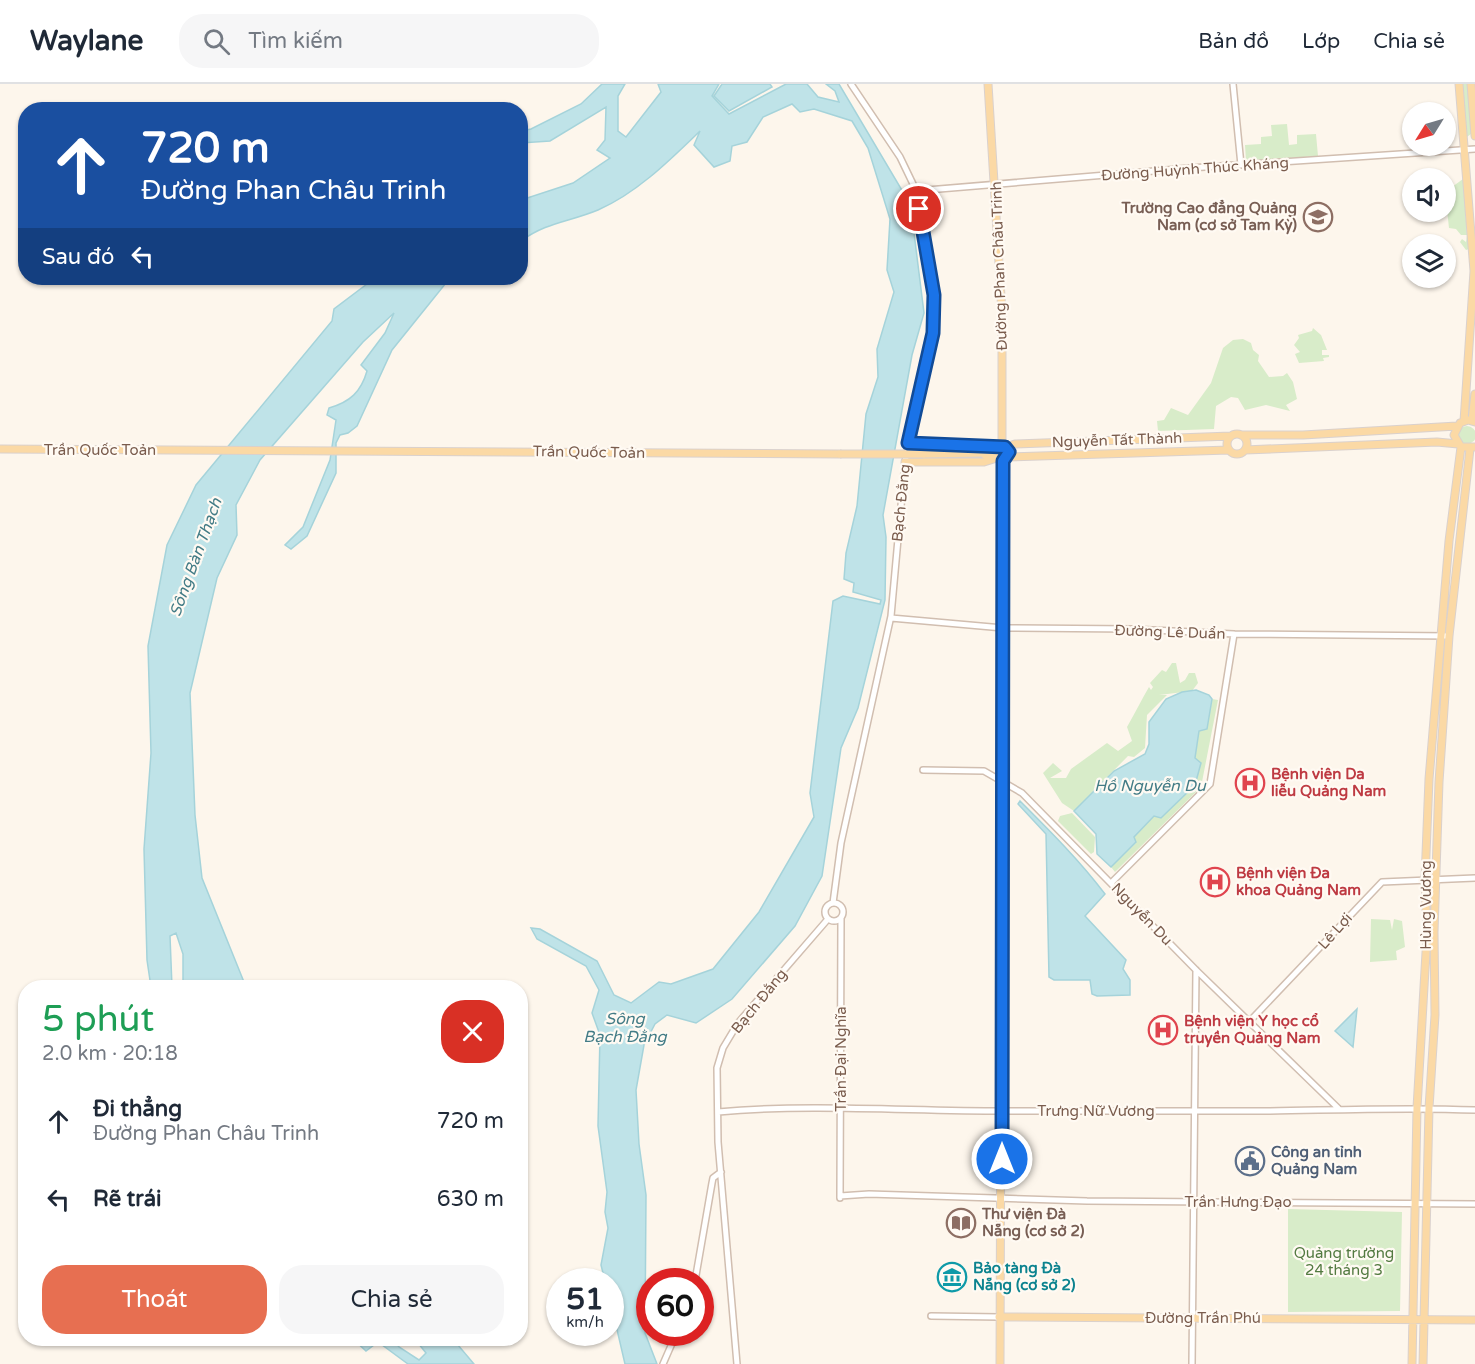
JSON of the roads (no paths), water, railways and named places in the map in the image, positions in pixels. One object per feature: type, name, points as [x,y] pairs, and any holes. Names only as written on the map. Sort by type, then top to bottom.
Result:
[{"type":"main road","name":"Đường Phan Châu Trinh","points":[[988,84],[996,183],[1002,313],[1003,780],[1000,1364]]},
{"type":"main road","points":[[1459,84],[1474,279],[1464,421]]},
{"type":"main road","points":[[1471,84],[1475,136]]},
{"type":"main road","points":[[1473,448],[1437,442],[1245,450],[1236,454],[1229,450],[1227,443],[1231,436],[1241,435],[1303,435],[1457,426],[1464,421],[1474,421],[1475,394]]},
{"type":"main road","name":"Hùng Vương","points":[[1412,1364],[1417,1108],[1426,935],[1425,879],[1441,636],[1460,445],[1454,435],[1457,426]]},
{"type":"main road","points":[[1241,435],[1246,442],[1245,450]]},
{"type":"main road","name":"Nguyễn Tất Thành","points":[[1002,453],[1015,444],[1231,436]]},
{"type":"main road","points":[[908,443],[987,446],[1002,453]]},
{"type":"main road","name":"Hùng Vương","points":[[1423,1364],[1429,1108],[1435,1015],[1434,932],[1439,782],[1449,636],[1473,448]]},
{"type":"main road","name":"Trần Quốc Toản","points":[[0,449],[1002,453]]},
{"type":"main road","name":"Nguyễn Tất Thành","points":[[1002,453],[1229,450]]},
{"type":"main road","points":[[905,462],[984,462],[1002,453]]},
{"type":"main road","name":"Đường Trần Phú","points":[[999,1317],[1475,1320]]},
{"type":"street","name":"Bạch Đằng","points":[[833,903],[841,843],[891,618],[905,462],[933,333],[934,295],[915,190],[900,157],[851,84]]},
{"type":"street","points":[[1233,84],[1241,165]]},
{"type":"street","name":"Đường Huỳnh Thúc Kháng","points":[[915,190],[1475,149]]},
{"type":"street","name":"Đường Lê Duẩn","points":[[891,618],[1003,628],[1132,629],[1233,634],[1449,636]]},
{"type":"street","points":[[1111,883],[1210,784],[1233,634]]},
{"type":"street","name":"Nguyễn Du","points":[[923,770],[984,771],[1022,793],[1196,970],[1338,1108]]},
{"type":"street","name":"Lê Lợi","points":[[1249,1022],[1382,882],[1475,878]]},
{"type":"street","points":[[833,903],[842,909],[841,918],[836,921],[828,919],[825,908],[833,903]]},
{"type":"street","name":"Trần Đại Nghĩa","points":[[840,1198],[841,918]]},
{"type":"street","name":"Bạch Đằng","points":[[737,1364],[721,1172],[717,1068],[728,1039],[738,1023],[828,919]]},
{"type":"street","points":[[1192,1364],[1196,970]]},
{"type":"street","name":"Trưng Nữ Vương","points":[[717,1112],[841,1109],[1002,1111],[1429,1108],[1475,1110]]},
{"type":"street","points":[[697,1268],[713,1178],[721,1172]]},
{"type":"street","name":"Trần Hưng Đạo","points":[[840,1198],[869,1194],[1194,1202],[1475,1204]]},
{"type":"street","name":"Đường Trần Phú","points":[[932,1316],[999,1317]]},
{"type":"street","points":[[663,1364],[671,1346]]},
{"type":"water","name":"Sông Bạch Đằng","points":[[602,84],[625,84],[618,96],[618,131],[626,137],[661,92],[658,84],[719,84],[712,96],[729,114],[786,84],[807,84],[818,97],[839,102],[835,91],[826,84],[839,84],[903,192],[904,211],[913,225],[924,313],[912,355],[883,515],[886,537],[885,600],[858,708],[841,748],[822,876],[795,926],[732,999],[696,1023],[667,1015],[655,1024],[644,1045],[636,1090],[639,1144],[646,1195],[645,1268],[636,1268],[636,1346],[650,1346],[657,1364],[625,1364],[621,1346],[624,1346],[624,1268],[602,1268],[601,1265],[608,1228],[605,1212],[607,1192],[598,1126],[600,1035],[592,1013],[599,990],[586,966],[537,939],[531,928],[540,929],[597,961],[614,995],[631,1003],[659,982],[671,984],[713,969],[759,912],[814,817],[810,793],[833,601],[843,596],[880,604],[881,600],[853,592],[854,583],[844,579],[846,553],[857,506],[866,414],[878,377],[877,349],[894,292],[887,270],[890,219],[868,148],[852,121],[814,109],[800,112],[792,104],[763,117],[747,142],[732,146],[730,161],[714,167],[694,145],[700,131],[652,175],[626,195],[598,210],[549,226],[528,237],[528,198],[573,183],[610,158],[597,150],[605,140],[606,107],[550,141],[528,143],[528,130],[581,104]]},
{"type":"water","points":[[722,84],[770,84],[772,87],[729,111],[714,96]]},
{"type":"water","name":"Sông Bàn Thạch","points":[[366,285],[444,285],[392,350],[357,426],[348,433],[340,435],[336,443],[336,473],[307,536],[291,549],[285,545],[303,527],[330,460],[336,420],[327,415],[329,408],[343,403],[358,390],[367,371],[361,365],[385,333],[394,313],[363,342],[260,460],[236,505],[237,535],[217,578],[190,693],[195,815],[202,878],[243,980],[183,980],[183,954],[176,933],[170,936],[172,980],[150,980],[147,960],[144,849],[151,753],[148,646],[167,545],[196,485],[332,321],[334,309]]},
{"type":"water","name":"Hồ Nguyễn Du","points":[[1196,690],[1209,695],[1212,699],[1207,729],[1199,731],[1195,758],[1201,763],[1195,785],[1161,818],[1154,816],[1134,837],[1136,842],[1111,867],[1097,854],[1096,834],[1074,811],[1114,771],[1145,754],[1149,744],[1149,722],[1166,699],[1182,692]]},
{"type":"water","points":[[1020,801],[1054,835],[1105,894],[1085,916],[1126,960],[1123,969],[1130,980],[1130,995],[1097,996],[1092,994],[1090,980],[1054,980],[1049,977],[1046,834],[1018,804]]},
{"type":"water","points":[[1357,1009],[1353,1047],[1335,1031]]},
{"type":"water","points":[[361,1346],[373,1346],[366,1351]]},
{"type":"water","points":[[383,1346],[398,1346],[419,1360],[426,1353],[420,1346],[459,1346],[474,1364],[408,1364]]},
{"type":"place","name":"Trường Cao đẳng Quảng Nam (cơ sở Tam Kỳ)","points":[[1318,217]]},
{"type":"place","name":"Bệnh viện Da liễu Quảng Nam","points":[[1250,783]]},
{"type":"place","name":"Bệnh viện Đa khoa Quảng Nam","points":[[1215,882]]},
{"type":"place","name":"Bệnh viện Y học cổ truyền Quảng Nam","points":[[1163,1030]]},
{"type":"place","name":"Công an tỉnh Quảng Nam","points":[[1250,1161]]},
{"type":"place","name":"Thư viện Đà Nẵng (cơ sở 2)","points":[[961,1223]]},
{"type":"place","name":"Bảo tàng Đà Nẵng (cơ sở 2)","points":[[952,1277]]},
{"type":"park label","name":"Quảng trường 24 tháng 3","points":[[1344,1262]]}]
